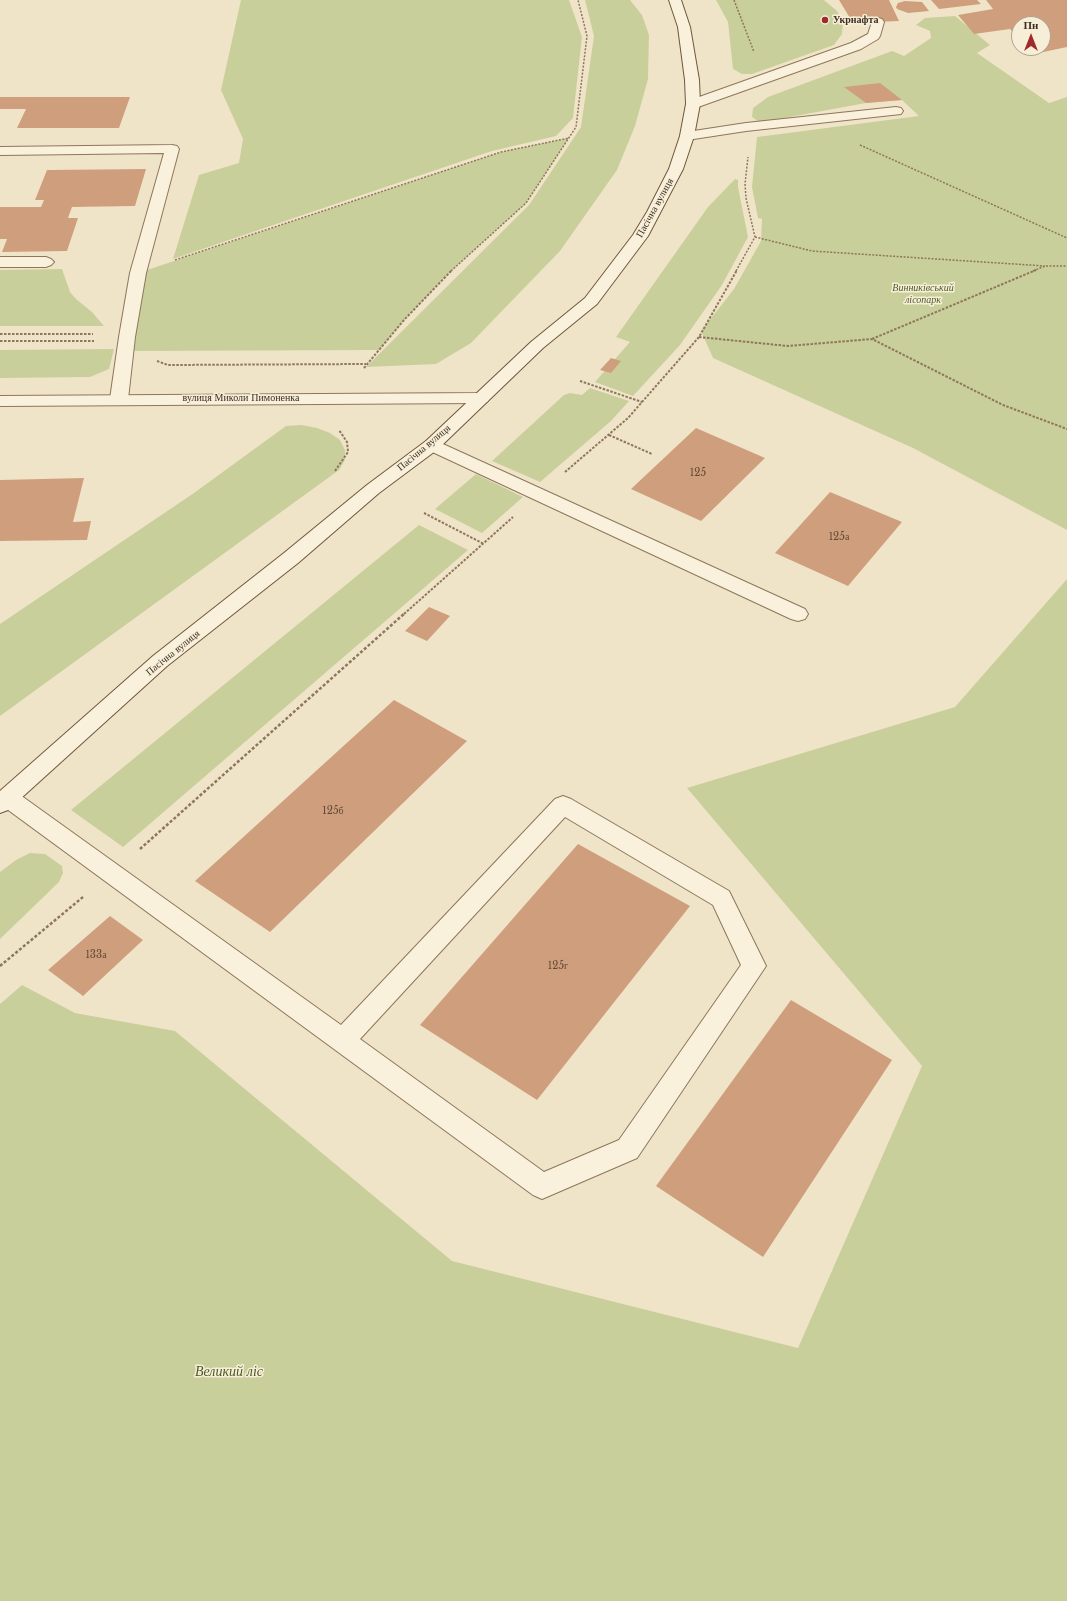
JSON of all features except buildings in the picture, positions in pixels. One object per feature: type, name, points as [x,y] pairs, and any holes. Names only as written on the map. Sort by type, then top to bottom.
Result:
[{"type":"main road","name":"Пасічна вулиця","points":[[4,801],[160,661],[292,558],[373,489],[432,444],[537,345],[591,301],[640,236],[654,212],[676,169],[686,136],[693,104],[689,53],[684,27],[675,0]]},
{"type":"main road","points":[[693,104],[856,46],[874,36],[878,22]]},
{"type":"main road","points":[[686,136],[746,127],[896,111]]},
{"type":"main road","points":[[0,151],[172,149],[138,273],[125,348],[119,399]]},
{"type":"main road","points":[[0,262],[46,262]]},
{"type":"main road","name":"вулиця Миколи Пимоненка","points":[[0,401],[119,399],[481,398]]},
{"type":"main road","points":[[432,444],[798,614]]},
{"type":"main road","points":[[4,801],[112,874],[342,1041],[542,1186],[628,1149],[754,966],[722,898],[563,805],[342,1041]]},
{"type":"path","points":[[363,370],[366,364],[404,320],[449,273],[526,203],[576,127],[587,36],[578,0]]},
{"type":"path","points":[[734,0],[756,57]]},
{"type":"path","points":[[0,966],[112,874],[539,494],[628,418],[699,337],[755,237],[745,191],[750,138],[746,127]]},
{"type":"path","points":[[138,273],[501,152],[569,138]]},
{"type":"path","points":[[857,144],[1067,238]]},
{"type":"path","points":[[755,237],[812,251],[1045,266],[1067,266]]},
{"type":"path","points":[[699,337],[788,346],[872,339],[1045,266]]},
{"type":"path","points":[[0,334],[94,334]]},
{"type":"path","points":[[872,339],[1003,405],[1067,429]]},
{"type":"path","points":[[0,341],[112,341],[125,348]]},
{"type":"path","points":[[151,359],[168,365],[366,364]]},
{"type":"path","points":[[580,381],[642,402]]},
{"type":"path","points":[[333,426],[340,430],[347,442],[348,452],[335,471]]},
{"type":"path","points":[[609,435],[652,454]]},
{"type":"path","points":[[424,513],[484,544]]},
{"type":"green space","points":[[241,0],[569,0],[582,37],[573,118],[556,136],[492,151],[173,259],[199,175],[239,163],[243,139],[221,90]]},
{"type":"green space","points":[[585,0],[630,0],[642,15],[649,35],[648,79],[635,126],[617,170],[560,251],[471,343],[436,364],[366,367],[529,205],[581,127],[594,36]]},
{"type":"green space","points":[[716,0],[824,0],[837,11],[843,22],[842,34],[834,45],[752,74],[742,74],[733,69],[728,22]]},
{"type":"green space","name":"Винниківський лісопарк","points":[[955,16],[990,45],[977,53],[1049,103],[1067,97],[1067,530],[913,448],[713,358],[701,331],[734,289],[761,241],[762,219],[758,218],[752,187],[757,137],[919,116],[902,100],[866,103],[768,121],[758,121],[752,117],[753,108],[768,97],[892,51],[904,56],[931,38],[930,31],[916,25],[925,18]]},
{"type":"green space","points":[[569,138],[526,203],[449,273],[404,320],[379,350],[125,351],[138,273],[501,152]]},
{"type":"green space","points":[[735,179],[738,180],[738,187],[748,237],[722,285],[680,345],[633,396],[595,382],[630,342],[616,337],[708,207]]},
{"type":"green space","points":[[62,269],[70,292],[92,312],[104,326],[0,326],[0,270]]},
{"type":"green space","points":[[114,349],[109,369],[90,377],[0,378],[0,350]]},
{"type":"green space","points":[[590,388],[629,401],[611,421],[540,482],[492,461],[564,395],[570,393],[582,395]]},
{"type":"green space","points":[[302,425],[317,428],[330,433],[340,440],[345,450],[345,460],[339,470],[0,716],[0,624],[194,493],[286,426]]},
{"type":"green space","points":[[476,474],[523,497],[482,533],[435,509]]},
{"type":"green space","points":[[419,525],[468,550],[123,847],[71,810]]},
{"type":"green space","name":"Великий ліс","points":[[1067,579],[1067,1601],[0,1601],[0,1004],[22,985],[75,1013],[175,1031],[452,1261],[798,1348],[922,1066],[687,788],[955,707]]},
{"type":"green space","points":[[30,853],[45,854],[62,866],[63,873],[59,882],[0,939],[0,872],[16,860]]},
{"type":"place","name":"Укрнафта","points":[[825,20]]}]
